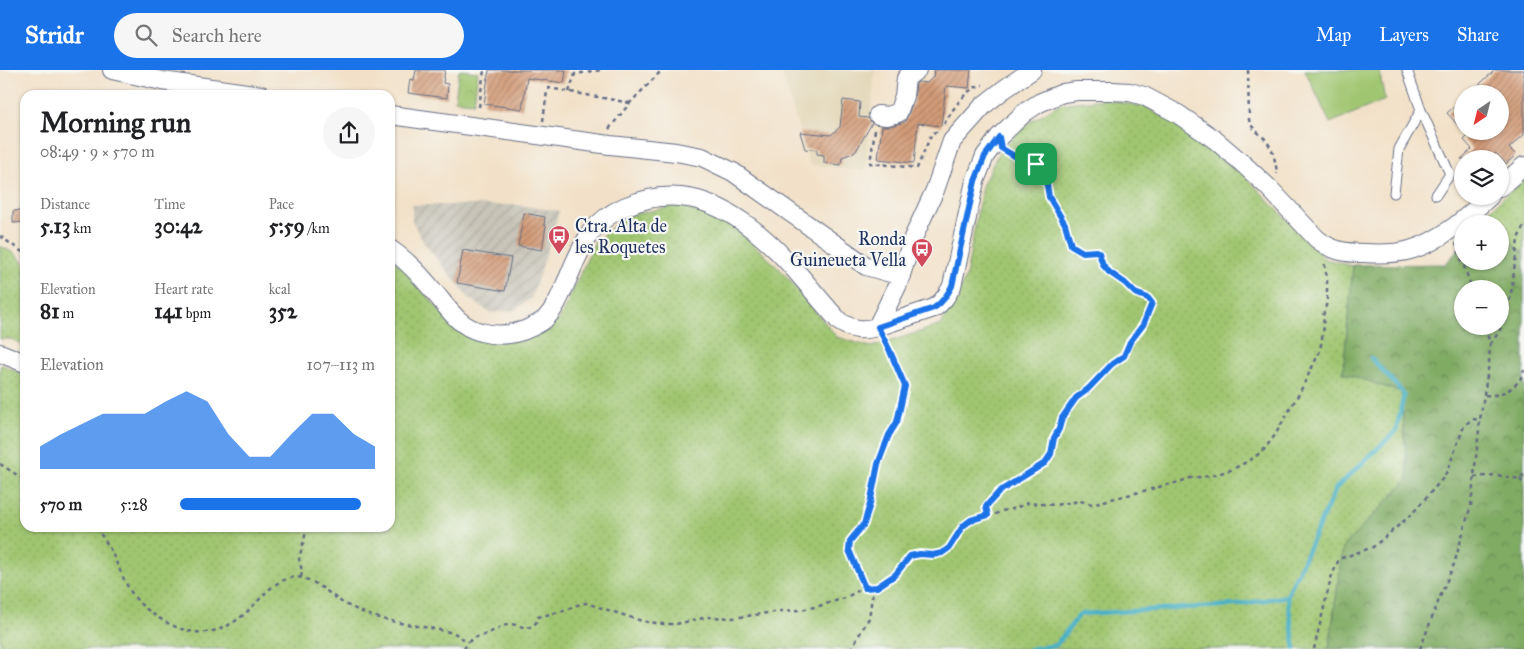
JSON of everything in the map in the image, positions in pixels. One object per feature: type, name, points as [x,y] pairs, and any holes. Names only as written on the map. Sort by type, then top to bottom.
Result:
[{"type":"street","points":[[112,70],[162,81],[226,90]]},
{"type":"street","points":[[878,115],[886,116],[898,113],[904,96],[906,78],[917,70]]},
{"type":"street","points":[[878,327],[901,276],[913,238],[935,190],[952,141],[984,105],[1002,90],[1032,70]]},
{"type":"street","points":[[395,252],[414,268],[464,326],[482,333],[505,335],[517,333],[535,326],[552,312],[587,239],[592,231],[608,216],[641,201],[680,196],[727,212],[752,229],[793,269],[834,316],[849,327],[855,329],[878,327],[934,308],[940,304],[952,286],[975,181],[985,156],[999,137],[1031,108],[1063,93],[1077,91],[1130,92],[1144,96],[1178,114],[1221,145],[1254,173],[1306,228],[1326,246],[1342,252],[1398,252],[1420,247],[1452,228],[1479,205]]},
{"type":"street","points":[[395,116],[610,145],[676,152],[702,158],[733,172],[866,266],[901,276]]},
{"type":"street","points":[[1509,179],[1524,166]]},
{"type":"street","points":[[0,352],[20,361]]},
{"type":"lane","points":[[1407,70],[1421,110],[1450,174],[1436,195]]},
{"type":"lane","points":[[1394,193],[1399,149],[1421,110]]},
{"type":"path","points":[[479,107],[484,70]]},
{"type":"path","points":[[569,92],[575,70]]},
{"type":"path","points":[[575,74],[602,70]]},
{"type":"path","points":[[605,134],[630,103],[662,70]]},
{"type":"path","points":[[1248,70],[1249,120],[1251,126],[1266,140],[1270,147],[1276,166],[1277,178],[1270,173]]},
{"type":"path","points":[[878,115],[870,163],[917,168],[932,133],[940,130],[966,94],[978,85],[987,84]]},
{"type":"path","points":[[543,120],[549,88],[630,103]]},
{"type":"path","points":[[988,515],[986,507],[1000,491],[1045,463],[1051,454],[1054,438],[1062,418],[1076,398],[1088,389],[1112,364],[1124,356],[1130,342],[1143,325],[1152,303],[1148,298],[1135,293],[1109,272],[1103,265],[1097,251],[1083,252],[1071,245],[1065,224],[1049,197],[1047,185],[1039,175],[1036,164],[1032,161],[1016,157],[1001,148],[999,137]]},
{"type":"path","points":[[1490,344],[1495,339],[1508,313],[1518,240],[1524,226]]},
{"type":"path","points":[[1452,228],[1469,280]]},
{"type":"path","points":[[0,236],[20,250]]},
{"type":"path","points":[[464,649],[468,642],[476,637],[484,636],[506,625],[512,624],[526,628],[536,623],[538,617],[586,603],[642,621],[663,624],[676,624],[708,617],[733,618],[819,606],[845,598],[865,588],[877,587],[895,575],[910,556],[942,553],[949,548],[963,526],[971,520],[993,515],[1027,503],[1055,504],[1080,501],[1092,504],[1190,478],[1210,476],[1250,460],[1263,451],[1275,435],[1300,392],[1320,351],[1324,326],[1323,316],[1327,302],[1324,254],[1326,246]]},
{"type":"path","points":[[865,588],[849,550],[850,541],[864,524],[878,464],[889,435],[897,422],[905,386],[878,327]]},
{"type":"path","points":[[1420,649],[1454,564],[1470,505],[1489,363],[1490,344],[1488,335]]},
{"type":"path","points":[[1484,395],[1497,394],[1511,389],[1523,375],[1524,370]]},
{"type":"path","points":[[1314,649],[1331,578],[1339,560],[1344,556],[1372,547],[1411,516],[1444,477],[1464,426],[1472,419],[1480,420]]},
{"type":"path","points":[[0,464],[20,477]]},
{"type":"path","points":[[1520,478],[1524,474]]},
{"type":"path","points":[[1474,477],[1496,475],[1520,478]]},
{"type":"path","points":[[1520,478],[1524,485]]},
{"type":"path","points":[[99,532],[110,546],[124,579],[138,602],[174,626],[195,633],[207,633],[222,629],[248,611],[269,589],[280,581],[290,577],[301,577],[320,586],[344,604],[364,613],[387,620],[455,634],[468,642]]},
{"type":"path","points":[[301,577],[300,559],[305,532]]},
{"type":"path","points":[[851,649],[869,618],[872,597],[877,587]]},
{"type":"shaded area","points":[[781,70],[875,70],[865,171],[810,165]]},
{"type":"shaded area","points":[[412,205],[518,205],[559,211],[531,298],[515,310],[490,313],[469,298],[424,243],[412,221]]},
{"type":"green space","points":[[459,70],[478,72],[474,102],[455,100]]},
{"type":"green space","points":[[1305,70],[1379,70],[1385,100],[1330,123]]},
{"type":"green space","points":[[1104,99],[1146,107],[1186,129],[1245,176],[1325,259],[1353,266],[1343,373],[1401,392],[1408,479],[1343,547],[1329,649],[0,649],[0,366],[3,365],[20,373],[20,532],[395,532],[395,262],[404,268],[456,330],[478,340],[515,340],[558,322],[595,242],[626,216],[680,205],[733,226],[780,269],[837,337],[871,347],[941,325],[966,277],[982,186],[998,154],[1025,125],[1059,104]]},
{"type":"green space","points":[[1524,178],[1524,253],[1509,240],[1509,215],[1486,215],[1496,205],[1509,205],[1509,192]]},
{"type":"green space","points":[[1509,240],[1524,253],[1524,649],[1329,649],[1343,547],[1408,479],[1401,392],[1343,373],[1353,265],[1445,264],[1454,254],[1454,270],[1509,270]]},
{"type":"green space","points":[[0,246],[16,254],[20,259],[20,344],[11,339],[0,339]]},
{"type":"building","points":[[416,70],[445,70],[443,83],[448,84],[447,98],[408,93],[410,79],[414,80]]},
{"type":"building","points":[[489,70],[566,70],[564,83],[527,78],[522,109],[484,104]]},
{"type":"building","points":[[934,70],[971,70],[969,88],[946,86],[941,126],[918,123],[914,163],[878,159],[882,126],[905,122],[914,100],[916,84],[918,82],[927,83],[933,77]]},
{"type":"building","points":[[1495,70],[1524,70],[1524,135],[1509,148],[1516,155],[1509,161],[1509,150],[1471,150],[1464,140],[1509,140],[1509,85],[1479,85]]},
{"type":"building","points":[[843,100],[860,102],[859,117],[868,118],[872,123],[856,151],[842,157],[841,165],[824,163],[824,155],[817,154],[817,150],[805,149],[800,132],[831,135],[840,127]]},
{"type":"building","points":[[1454,107],[1454,121],[1447,113]]},
{"type":"building","points":[[20,210],[20,222],[13,223],[13,211]]},
{"type":"building","points":[[524,213],[545,217],[544,225],[546,226],[542,250],[518,246]]},
{"type":"building","points":[[463,250],[511,258],[505,291],[457,283]]},
{"type":"waterway","points":[[1030,649],[1056,645],[1080,614],[1236,605],[1287,596],[1336,488],[1396,431],[1404,394],[1371,358]]},
{"type":"waterway","points":[[1287,596],[1295,649]]},
{"type":"place","name":"Ctra. Alta de les Roquetes","points":[[559,255]]},
{"type":"place","name":"Ronda Guineueta Vella","points":[[922,268]]},
{"type":"route","points":[[999,137],[1001,148],[1016,157],[1032,161],[1036,164],[1039,175],[1047,185],[1049,197],[1065,224],[1071,245],[1083,252],[1097,251],[1103,265],[1109,272],[1125,283],[1130,290],[1151,300],[1152,303],[1146,319],[1133,336],[1124,356],[1112,364],[1088,389],[1076,398],[1062,418],[1054,438],[1051,454],[1045,463],[1000,491],[986,507],[988,515],[971,520],[963,526],[957,538],[942,553],[910,556],[895,575],[877,587],[865,588],[849,550],[850,541],[864,524],[878,464],[889,435],[897,422],[905,390],[905,383],[878,327],[934,308],[947,295],[952,286],[975,181],[985,156],[999,137]]}]
